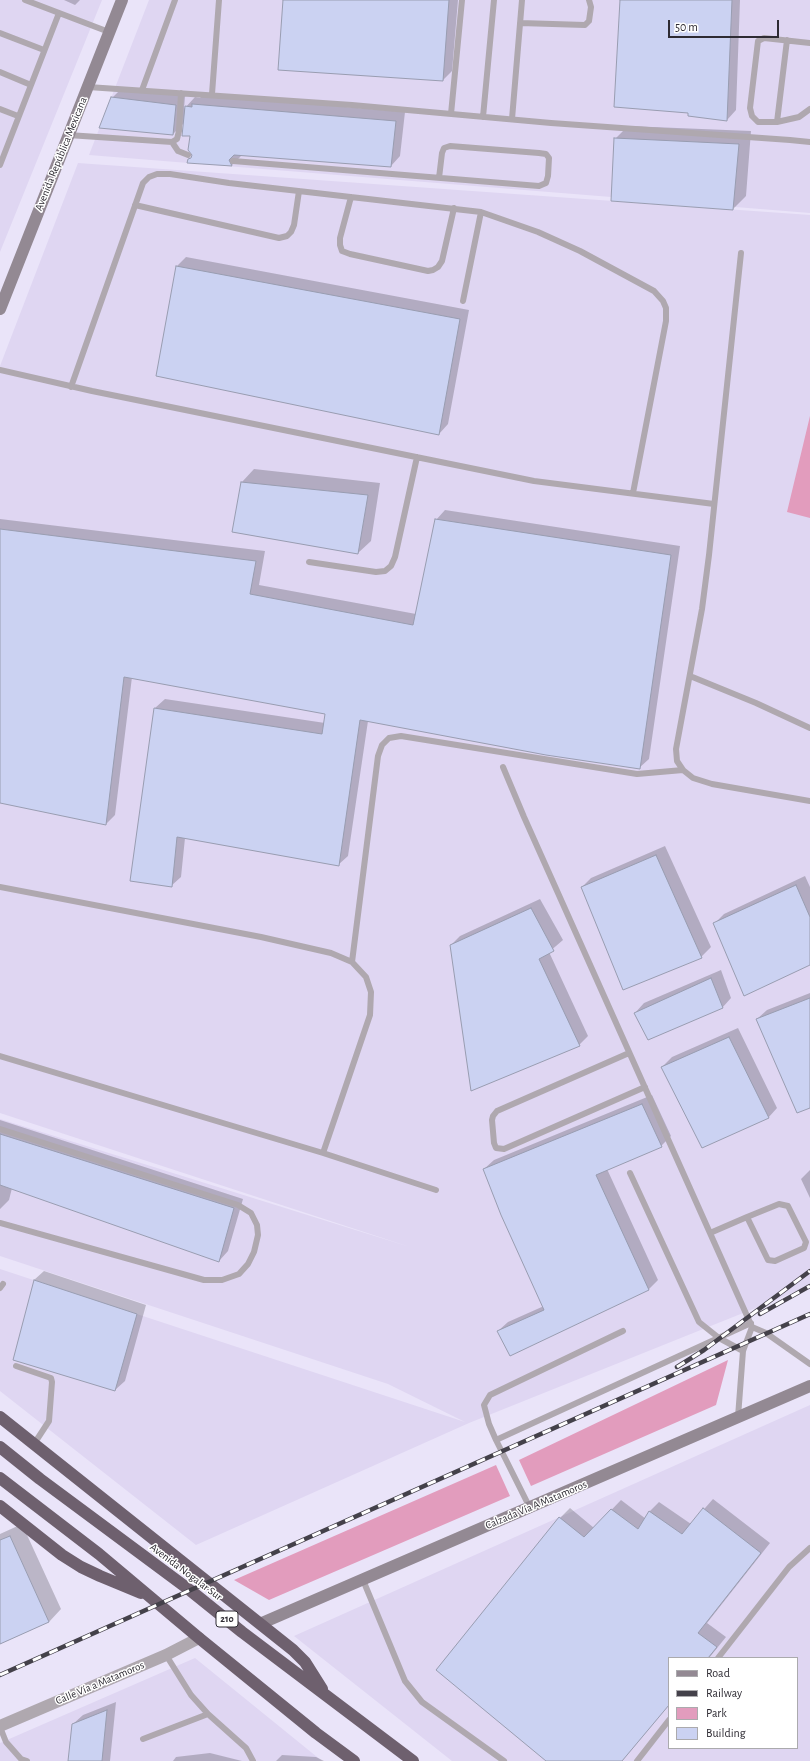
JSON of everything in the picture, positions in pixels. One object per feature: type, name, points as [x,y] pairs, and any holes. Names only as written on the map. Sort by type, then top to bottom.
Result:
[{"type":"highway","points":[[0,1417],[262,1623],[294,1650],[305,1662],[324,1694]]},
{"type":"highway","name":"Avenida Nogalar Sur","points":[[0,1447],[40,1479],[191,1591],[413,1761]]},
{"type":"highway","points":[[0,1478],[99,1554],[316,1733],[354,1761]]},
{"type":"highway","points":[[0,1506],[62,1555],[81,1567],[151,1598]]},
{"type":"street","name":"Avenida República Mexicana","points":[[0,308],[122,0]]},
{"type":"street","name":"Calzada Vía A Matamoros","points":[[262,1623],[810,1386]]},
{"type":"street","name":"Calle Vía a Matamoros","points":[[0,1726],[166,1655],[200,1638]]},
{"type":"lane","points":[[25,0],[109,32]]},
{"type":"lane","points":[[142,90],[174,0]]},
{"type":"lane","points":[[212,94],[219,0]]},
{"type":"lane","points":[[451,114],[462,0]]},
{"type":"lane","points":[[483,117],[494,0]]},
{"type":"lane","points":[[512,119],[522,0]]},
{"type":"lane","points":[[520,23],[585,25],[589,21],[589,0]]},
{"type":"lane","points":[[0,165],[59,13]]},
{"type":"lane","points":[[0,33],[44,50]]},
{"type":"lane","points":[[810,42],[764,38],[758,41],[756,47],[750,108],[752,116],[758,122],[777,122],[799,117],[810,109]]},
{"type":"lane","points":[[777,122],[787,40]]},
{"type":"lane","points":[[0,72],[31,85]]},
{"type":"lane","points":[[88,87],[212,94],[483,117],[810,142]]},
{"type":"lane","points":[[68,135],[172,142],[177,139],[179,131],[181,93]]},
{"type":"lane","points":[[0,109],[18,116]]},
{"type":"lane","points":[[172,142],[178,151],[188,155]]},
{"type":"lane","points":[[0,144],[7,146]]},
{"type":"lane","points":[[233,161],[439,178],[539,186],[546,183],[549,158],[546,154],[539,153],[450,146],[444,148],[442,153],[439,178]]},
{"type":"lane","points":[[71,387],[143,183],[149,177],[157,174],[170,174],[229,183],[481,212],[538,232],[580,251],[654,290],[663,301],[666,308],[666,321],[632,493]]},
{"type":"lane","points":[[135,205],[279,238],[287,236],[291,232],[294,225],[299,191]]},
{"type":"lane","points":[[351,197],[340,238],[342,251],[428,271],[438,267],[442,261],[454,208]]},
{"type":"lane","points":[[463,301],[481,212]]},
{"type":"lane","points":[[741,253],[702,609],[676,749],[677,761],[682,770],[693,778],[712,784],[810,801]]},
{"type":"lane","points":[[0,370],[71,387],[534,481],[714,504]]},
{"type":"lane","points":[[309,562],[376,572],[385,571],[391,566],[395,557],[417,458]]},
{"type":"lane","points":[[690,676],[756,702],[810,728]]},
{"type":"lane","points":[[352,962],[378,756],[382,745],[389,738],[401,736],[637,774],[682,770]]},
{"type":"lane","points":[[503,767],[751,1325],[766,1333],[810,1364]]},
{"type":"lane","points":[[0,887],[261,937],[331,953],[352,962],[366,977],[371,992],[370,1015],[323,1154]]},
{"type":"lane","points":[[629,1053],[497,1111],[492,1120],[494,1143],[496,1148],[504,1149],[645,1087]]},
{"type":"lane","points":[[0,1056],[323,1154],[436,1190]]},
{"type":"lane","points":[[0,1129],[238,1205],[251,1213],[257,1225],[258,1235],[254,1252],[248,1264],[239,1274],[222,1280],[204,1280],[0,1223]]},
{"type":"lane","points":[[630,1173],[699,1322],[719,1338],[743,1351]]},
{"type":"lane","points":[[710,1233],[747,1217],[779,1204],[788,1206],[806,1242],[804,1248],[774,1261],[768,1260],[747,1217]]},
{"type":"lane","points":[[496,1440],[719,1338],[751,1325]]},
{"type":"lane","points":[[738,1418],[743,1351],[751,1325]]},
{"type":"lane","points":[[530,1508],[496,1440],[489,1424],[484,1405],[490,1395],[623,1330]]},
{"type":"lane","points":[[16,1366],[51,1378],[52,1382],[49,1422],[34,1444]]},
{"type":"lane","points":[[719,1657],[789,1567],[810,1548]]},
{"type":"lane","points":[[363,1580],[405,1681],[422,1702],[504,1761]]},
{"type":"lane","points":[[166,1655],[191,1695],[208,1714],[246,1748],[253,1761]]},
{"type":"lane","points":[[143,1739],[208,1714]]},
{"type":"lane","points":[[637,1761],[668,1721]]},
{"type":"lane","points":[[0,1726],[6,1742],[21,1759],[27,1761]]},
{"type":"shaded area","points":[[0,0],[102,0],[0,252]]},
{"type":"shaded area","points":[[149,0],[810,0],[810,213],[89,155]]},
{"type":"shaded area","points":[[78,163],[810,215],[810,1285],[469,1423],[196,1545],[0,1391],[0,1269],[465,1422],[388,1384],[0,1256],[0,1119],[410,1247],[0,1113],[0,366]]},
{"type":"shaded area","points":[[810,1405],[810,1761],[452,1761],[294,1636]]},
{"type":"shaded area","points":[[195,1658],[322,1761],[0,1761],[0,1743]]},
{"type":"green space","points":[[810,416],[810,518],[787,512]]},
{"type":"green space","points":[[728,1360],[716,1405],[531,1486],[519,1460]]},
{"type":"green space","points":[[496,1465],[510,1496],[269,1600],[234,1580]]},
{"type":"building","points":[[283,0],[449,0],[443,81],[278,70]]},
{"type":"building","points":[[620,0],[732,0],[727,121],[688,116],[688,113],[614,107]]},
{"type":"building","points":[[111,97],[176,105],[173,135],[99,128]]},
{"type":"building","points":[[192,104],[396,121],[391,167],[234,155],[229,160],[232,166],[187,163],[188,159],[191,158],[192,155],[188,150],[190,136],[182,136],[185,106],[192,107]]},
{"type":"building","points":[[614,138],[739,144],[733,210],[611,201]]},
{"type":"building","points":[[176,266],[460,319],[439,435],[156,376]]},
{"type":"building","points":[[241,482],[368,495],[358,554],[232,532]]},
{"type":"building","points":[[435,519],[671,555],[640,769],[546,755],[360,720],[339,866],[177,837],[172,887],[130,881],[154,708],[322,734],[325,714],[124,677],[106,825],[0,803],[0,529],[256,561],[250,594],[413,625]]},
{"type":"building","points":[[656,855],[702,958],[623,990],[581,887]]},
{"type":"building","points":[[796,885],[810,917],[810,965],[744,996],[713,923]]},
{"type":"building","points":[[531,908],[554,951],[539,959],[580,1046],[471,1091],[450,945]]},
{"type":"building","points":[[711,978],[723,1008],[648,1040],[634,1013]]},
{"type":"building","points":[[810,998],[810,1108],[797,1113],[756,1019]]},
{"type":"building","points":[[729,1037],[769,1118],[702,1148],[661,1067]]},
{"type":"building","points":[[642,1104],[662,1147],[596,1175],[649,1290],[510,1356],[497,1331],[544,1310],[501,1215],[483,1169]]},
{"type":"building","points":[[0,1134],[234,1208],[219,1262],[0,1185]]},
{"type":"building","points":[[34,1280],[137,1314],[115,1391],[13,1360]]},
{"type":"building","points":[[703,1508],[761,1553],[698,1633],[717,1647],[709,1657],[668,1657],[668,1706],[622,1761],[546,1761],[436,1670],[559,1517],[584,1537],[611,1509],[638,1529],[649,1511],[682,1534]]},
{"type":"building","points":[[10,1536],[49,1622],[0,1644],[0,1540]]},
{"type":"building","points":[[107,1710],[102,1761],[68,1761],[72,1724]]},
{"type":"railway","points":[[677,1367],[704,1350],[810,1271]]},
{"type":"railway","points":[[760,1314],[810,1286]]},
{"type":"railway","points":[[0,1675],[810,1314]]}]
